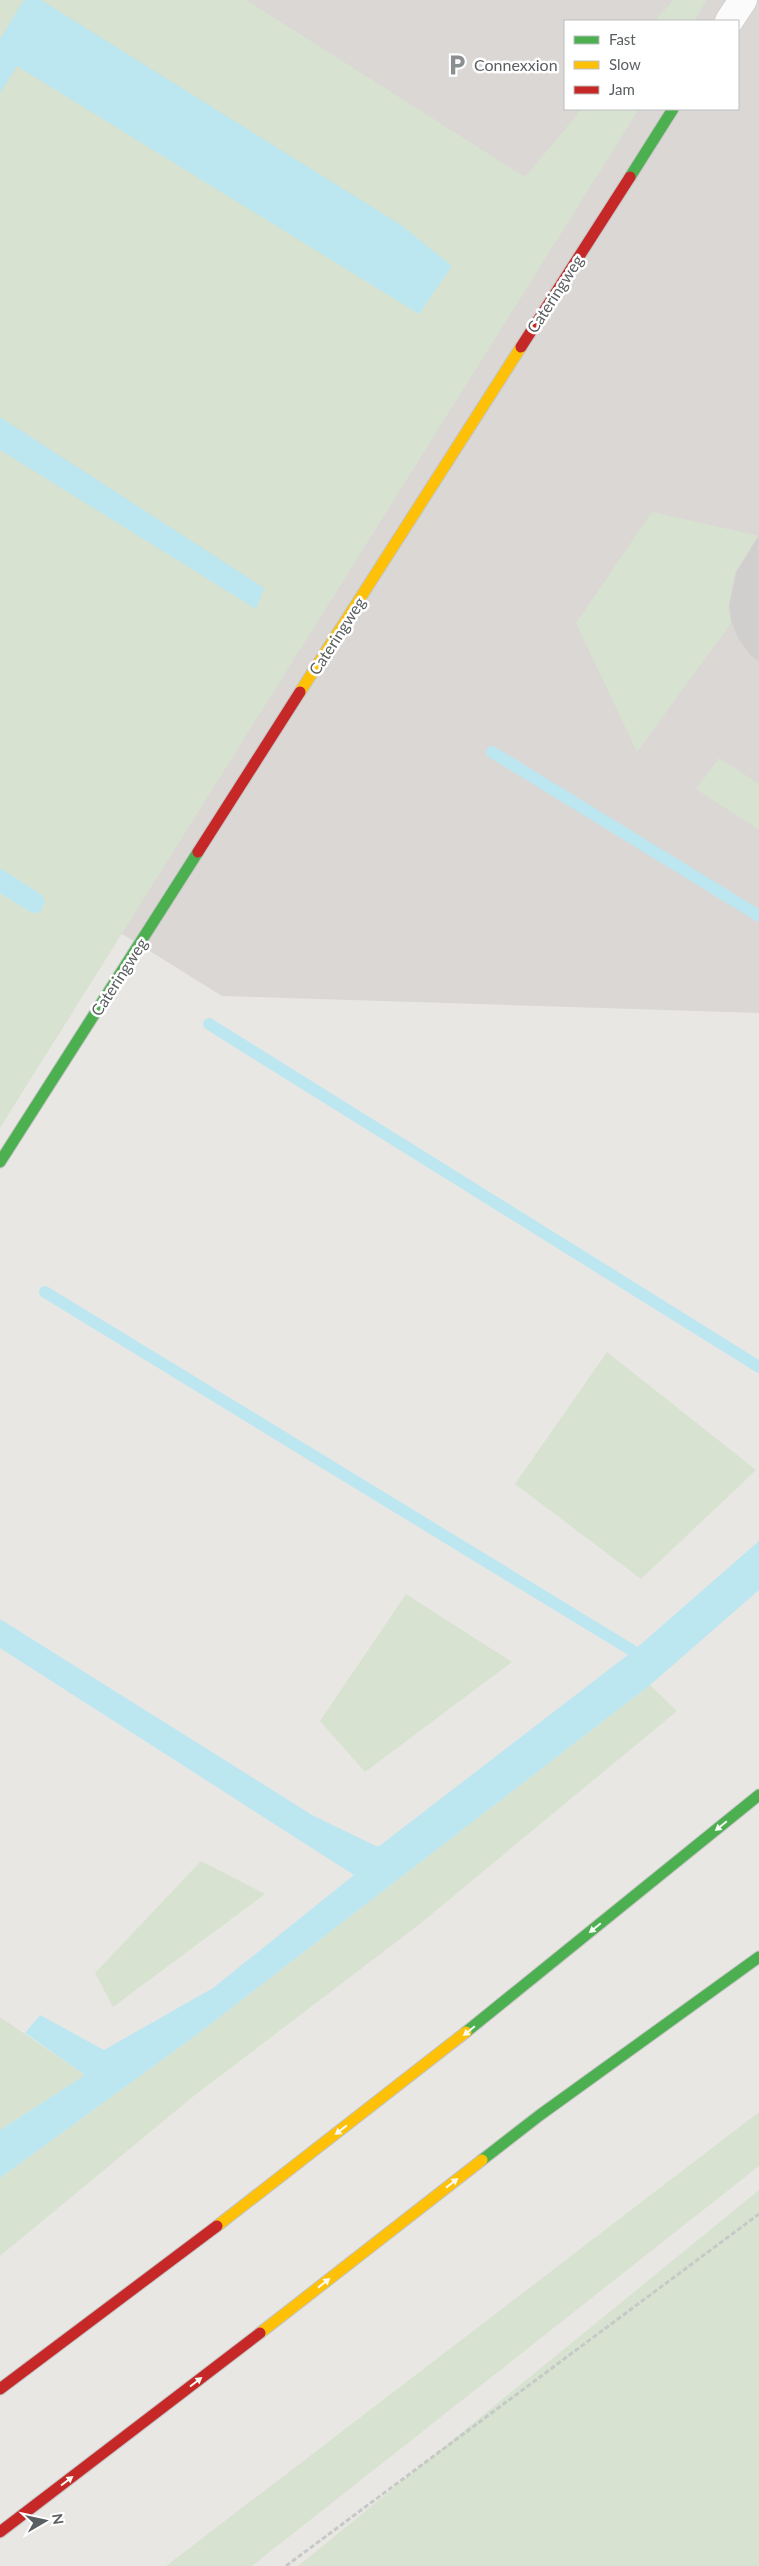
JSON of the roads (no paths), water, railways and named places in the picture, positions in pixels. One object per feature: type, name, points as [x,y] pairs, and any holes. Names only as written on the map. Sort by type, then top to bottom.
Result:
[{"type":"main road","name":"Cateringweg","points":[[0,1162],[672,110]]},
{"type":"main road","points":[[0,2389],[156,2273],[452,2044],[759,1795]]},
{"type":"main road","points":[[0,2532],[246,2344],[540,2115],[759,1957]]},
{"type":"street","points":[[730,20],[743,0]]},
{"type":"water","points":[[24,0],[41,0],[401,225],[452,266],[419,314],[17,66],[0,93],[0,39]]},
{"type":"water","points":[[0,417],[264,588],[256,609],[0,450]]},
{"type":"water","points":[[0,868],[42,895],[45,902],[40,912],[32,913],[0,893]]},
{"type":"water","points":[[759,1541],[759,1590],[650,1685],[199,2033],[0,2178],[0,2130],[85,2075],[25,2033],[40,2015],[104,2050],[213,1988],[354,1875],[0,1648],[0,1619],[312,1815],[378,1847],[633,1651]]},
{"type":"waterway","points":[[492,752],[759,916]]},
{"type":"waterway","points":[[209,1024],[759,1367]]},
{"type":"waterway","points":[[45,1292],[633,1651]]},
{"type":"place","name":"Connexxion","points":[[457,65]]}]
